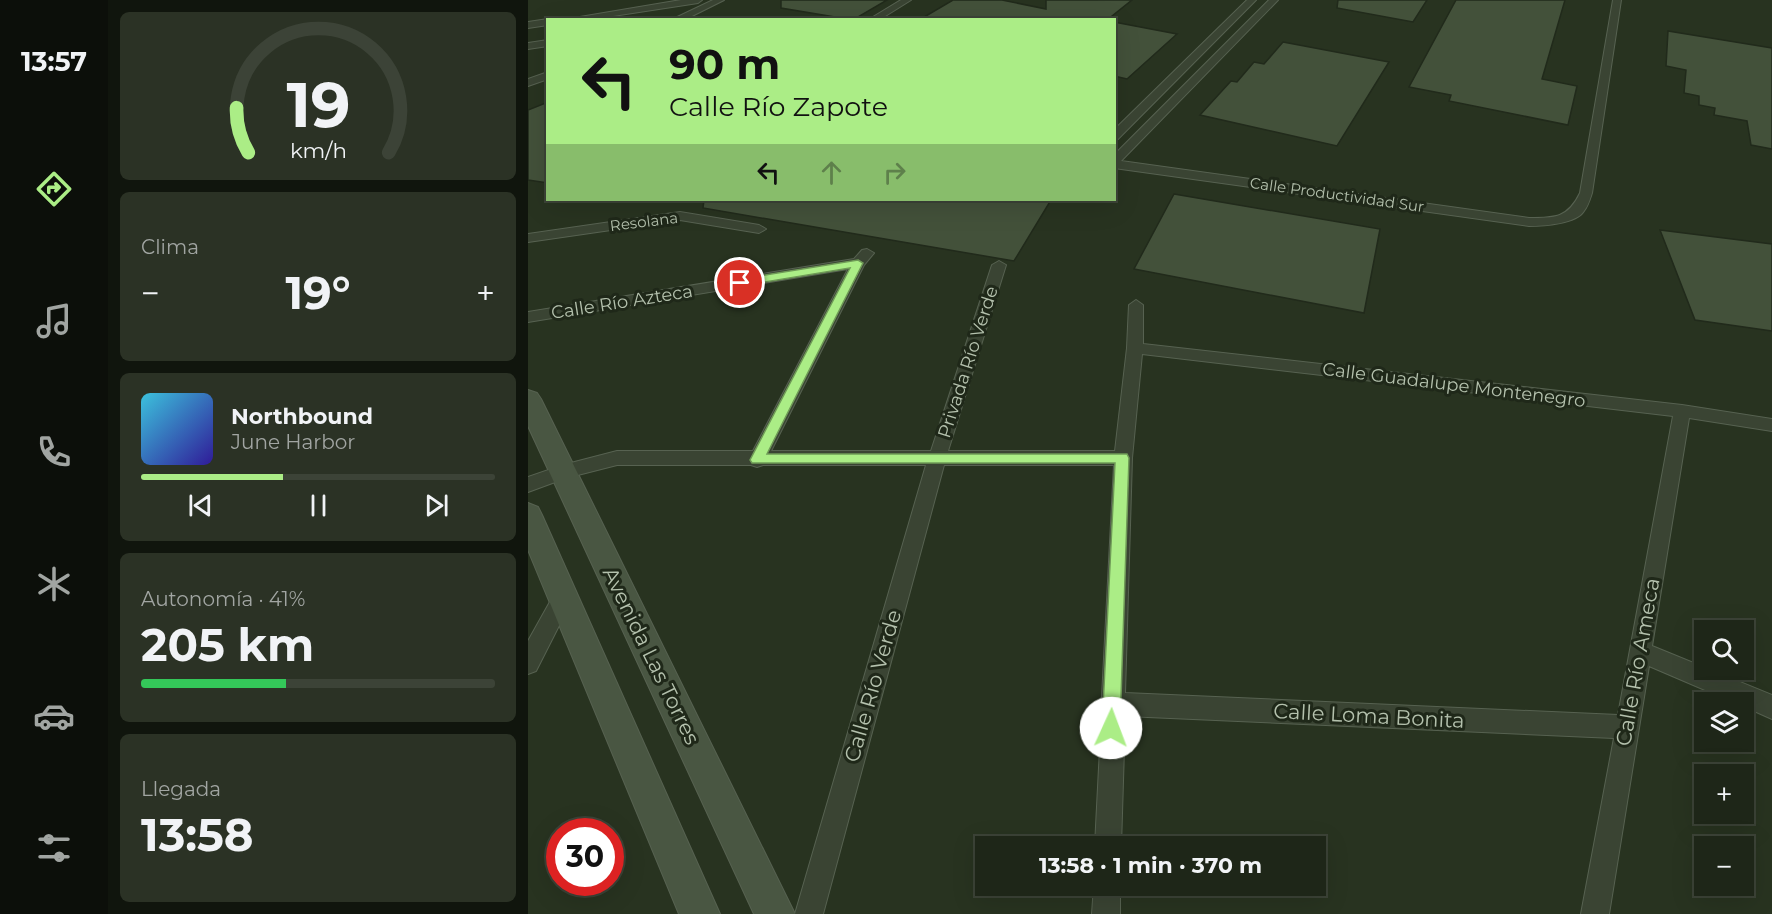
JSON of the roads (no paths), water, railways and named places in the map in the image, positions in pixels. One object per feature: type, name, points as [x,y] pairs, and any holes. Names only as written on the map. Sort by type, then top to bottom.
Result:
[{"type":"street","points":[[579,18],[698,0]]},
{"type":"street","points":[[680,18],[720,0]]},
{"type":"street","points":[[876,18],[908,0]]},
{"type":"street","points":[[1116,135],[1252,0],[1272,2]]},
{"type":"street","name":"Calle Productividad Sur","points":[[1116,163],[1529,222],[1560,219],[1578,211],[1586,193],[1617,0]]},
{"type":"street","points":[[1116,161],[1272,2]]},
{"type":"street","points":[[528,25],[546,22]]},
{"type":"street","points":[[528,45],[546,43]]},
{"type":"street","points":[[528,83],[546,76]]},
{"type":"street","name":"Resolana","points":[[528,238],[680,216],[759,229]]},
{"type":"street","name":"Calle Río Azteca","points":[[528,317],[862,258],[757,460]]},
{"type":"street","name":"Privada Río Verde","points":[[937,459],[999,266]]},
{"type":"street","points":[[1108,836],[1123,458],[1135,348],[1136,305]]},
{"type":"street","name":"Calle Guadalupe Montenegro","points":[[1135,348],[1682,411],[1770,427]]},
{"type":"street","name":"Avenida Las Torres","points":[[528,399],[775,914]]},
{"type":"street","name":"Calle Río Ameca","points":[[1595,914],[1682,411]]},
{"type":"street","points":[[528,485],[563,472],[617,458],[757,460],[1123,458]]},
{"type":"street","name":"Calle Río Verde","points":[[809,914],[937,459]]},
{"type":"street","points":[[528,515],[699,914]]},
{"type":"street","points":[[528,663],[563,598]]},
{"type":"street","points":[[1640,652],[1772,707]]},
{"type":"street","name":"Calle Loma Bonita","points":[[1112,704],[1627,727]]},
{"type":"street","points":[[1106,914],[1107,896]]}]
